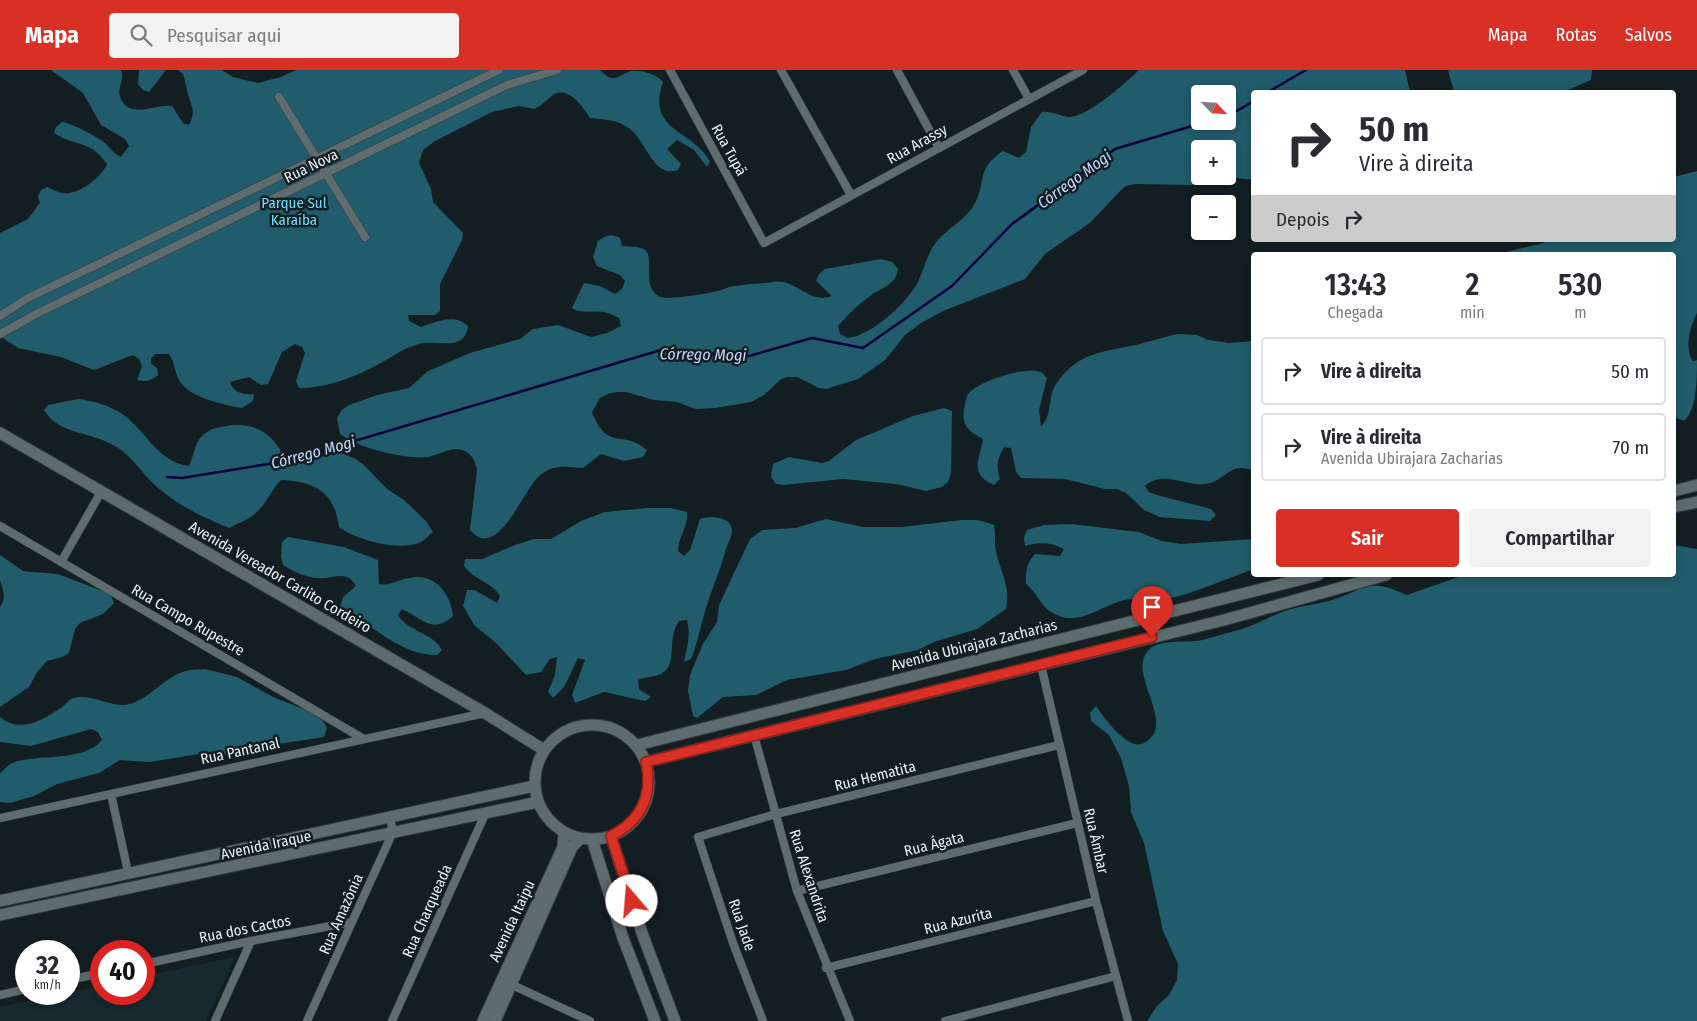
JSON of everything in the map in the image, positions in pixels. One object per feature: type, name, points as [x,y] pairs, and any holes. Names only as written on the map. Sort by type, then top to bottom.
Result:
[{"type":"main road","name":"Avenida Vereador Carlito Cordeiro","points":[[0,433],[485,713],[544,750]]},
{"type":"main road","points":[[1676,490],[1697,485]]},
{"type":"main road","points":[[1676,507],[1697,502]]},
{"type":"main road","name":"Avenida Ubirajara Zacharias","points":[[637,745],[1310,577]]},
{"type":"main road","points":[[646,762],[1224,620],[1379,577]]},
{"type":"main road","points":[[586,724],[611,727],[637,745],[646,762],[649,776],[644,806],[636,819],[624,829],[611,836],[586,838],[564,832],[554,825],[538,802],[534,786],[535,773],[544,750],[562,732],[586,724]]},
{"type":"main road","name":"Avenida Iraque","points":[[0,901],[534,786]]},
{"type":"main road","name":"Avenida Iraque","points":[[0,915],[538,802]]},
{"type":"main road","name":"Avenida Itaipu","points":[[494,1021],[506,982],[562,847],[564,832]]},
{"type":"main road","points":[[611,836],[642,933],[674,1021]]},
{"type":"main road","points":[[586,838],[655,1021]]},
{"type":"main road","name":"Avenida Itaipu","points":[[483,1021],[506,982],[572,847],[586,838]]},
{"type":"street","name":"Rua Nova","points":[[0,316],[28,298],[499,70]]},
{"type":"street","name":"Rua Nova","points":[[0,334],[38,313],[507,85],[557,70]]},
{"type":"street","name":"Rua Tupã","points":[[670,70],[764,243]]},
{"type":"street","points":[[781,70],[851,195]]},
{"type":"street","points":[[897,70],[939,148]]},
{"type":"street","points":[[1013,70],[1029,99]]},
{"type":"street","name":"Rua Arassy","points":[[764,243],[1083,70]]},
{"type":"street","points":[[278,97],[365,237]]},
{"type":"street","points":[[61,562],[101,492]]},
{"type":"street","name":"Rua Campo Rupestre","points":[[0,526],[362,738]]},
{"type":"street","name":"Rua Âmbar","points":[[1041,665],[1096,901],[1128,1021]]},
{"type":"street","name":"Rua Pantanal","points":[[0,818],[362,738],[485,713]]},
{"type":"street","name":"Rua Alexandrita","points":[[754,735],[797,891],[846,1020]]},
{"type":"street","name":"Rua Hematita","points":[[698,837],[776,814],[1059,744]]},
{"type":"street","points":[[111,794],[128,872]]},
{"type":"street","name":"Rua Charqueada","points":[[392,1021],[486,812]]},
{"type":"street","name":"Rua Amazônia","points":[[307,1021],[392,834],[391,817]]},
{"type":"street","name":"Rua Ágata","points":[[797,891],[1077,823]]},
{"type":"street","name":"Rua Jade","points":[[698,837],[732,943],[763,1021]]},
{"type":"street","name":"Rua Azurita","points":[[826,968],[1096,901]]},
{"type":"street","name":"Rua dos Cactos","points":[[155,962],[352,922]]},
{"type":"street","points":[[215,1021],[251,941]]},
{"type":"street","points":[[945,1021],[1116,976]]},
{"type":"street","points":[[506,982],[590,1021]]},
{"type":"street","points":[[0,995],[15,992]]},
{"type":"shaded area","points":[[235,957],[206,1021],[0,1021],[0,1007],[15,1004],[80,1005],[80,990],[90,987],[90,1005],[155,1005],[155,974]]},
{"type":"green space","name":"Parque Sul Karaíba","points":[[51,70],[121,70],[122,77],[119,93],[129,108],[143,109],[172,106],[183,123],[189,125],[193,109],[183,74],[178,70],[222,70],[233,77],[258,83],[281,77],[296,70],[600,70],[612,78],[631,71],[640,71],[649,73],[663,82],[659,98],[660,111],[665,120],[702,150],[710,161],[707,167],[694,150],[677,140],[667,149],[681,164],[678,170],[670,171],[663,169],[657,165],[637,136],[626,126],[617,122],[590,118],[575,99],[564,93],[553,95],[542,105],[534,109],[519,106],[492,112],[435,141],[423,150],[419,163],[431,189],[433,202],[463,233],[462,240],[440,284],[440,311],[435,315],[408,315],[409,321],[421,327],[439,321],[457,320],[468,326],[466,334],[457,342],[418,344],[376,366],[333,383],[299,388],[296,381],[305,353],[302,347],[295,344],[282,352],[268,384],[261,385],[249,377],[230,382],[234,389],[239,392],[254,394],[253,401],[242,408],[225,405],[198,396],[190,391],[179,380],[169,354],[156,354],[151,358],[151,364],[157,368],[158,375],[150,380],[143,381],[137,380],[142,366],[139,359],[133,355],[94,370],[61,357],[18,348],[0,336],[0,233],[28,219],[40,203],[38,196],[41,190],[47,187],[62,193],[75,192],[88,185],[100,175],[107,164],[94,150],[54,133],[56,127],[62,122],[91,134],[121,157],[129,146],[125,139],[101,125],[83,93]]},
{"type":"green space","points":[[139,70],[166,70],[149,92],[143,90],[138,84]]},
{"type":"green space","points":[[1139,70],[1405,70],[1410,90],[1251,90],[1251,180],[1236,178],[1236,140],[1191,140],[1191,185],[1135,184],[1126,186],[1091,222],[1045,254],[1025,279],[943,311],[921,323],[905,335],[885,360],[858,379],[826,389],[819,388],[797,377],[788,377],[781,379],[764,395],[751,402],[716,408],[696,409],[677,402],[654,400],[626,392],[608,394],[600,398],[592,412],[598,424],[610,436],[638,444],[647,450],[643,457],[624,461],[601,454],[583,468],[555,467],[550,469],[539,476],[509,521],[490,537],[480,538],[470,530],[477,470],[471,455],[458,449],[428,457],[395,455],[358,444],[340,434],[337,418],[342,410],[349,405],[377,395],[409,388],[428,371],[470,353],[520,339],[533,329],[558,325],[591,337],[607,333],[621,326],[619,318],[612,314],[599,311],[582,312],[572,308],[584,283],[600,286],[615,294],[622,289],[625,281],[620,275],[597,266],[593,257],[598,241],[609,235],[620,238],[622,246],[639,247],[646,251],[649,263],[650,285],[654,292],[664,298],[705,294],[733,286],[781,282],[816,297],[824,298],[832,296],[816,281],[819,274],[825,269],[881,259],[892,262],[898,269],[897,275],[891,283],[860,304],[838,326],[840,334],[848,338],[857,336],[878,325],[888,317],[913,291],[934,245],[967,214],[975,203],[979,195],[985,169],[989,163],[1003,151],[1019,158],[1026,152],[1031,127],[1042,112],[1069,117],[1076,116],[1106,98]]},
{"type":"green space","points":[[1448,70],[1592,70],[1591,80],[1568,90],[1453,90]]},
{"type":"green space","points":[[1697,171],[1697,313],[1692,324],[1688,344],[1690,356],[1693,361],[1697,360],[1697,376],[1692,410],[1684,421],[1676,418],[1676,252],[1508,252],[1544,242],[1676,242],[1676,176]]},
{"type":"green space","points":[[1177,334],[1197,335],[1208,340],[1229,343],[1251,341],[1251,470],[1238,468],[1218,480],[1204,484],[1159,479],[1145,486],[1149,492],[1157,495],[1211,509],[1216,515],[1210,521],[1160,517],[1144,510],[1126,493],[1117,489],[1105,489],[1065,479],[1021,478],[1016,472],[1011,448],[1004,447],[1002,451],[998,463],[1000,479],[994,485],[981,476],[978,471],[978,459],[983,439],[967,428],[963,415],[967,396],[974,389],[992,380],[1014,373],[1024,371],[1042,372],[1047,378],[1039,410],[1041,426],[1049,412],[1053,389],[1064,373],[1073,365],[1104,351]]},
{"type":"green space","points":[[78,399],[101,404],[122,414],[169,459],[189,466],[197,443],[204,434],[215,428],[235,425],[253,427],[267,434],[283,456],[298,461],[341,453],[354,458],[365,466],[387,489],[404,500],[426,521],[433,532],[422,541],[412,545],[390,545],[367,540],[339,527],[333,505],[321,491],[304,483],[281,480],[257,512],[229,528],[200,515],[174,500],[157,487],[119,449],[104,441],[58,424],[44,410],[48,405]]},
{"type":"green space","points":[[944,408],[952,411],[951,473],[948,482],[942,487],[926,491],[896,484],[843,479],[784,485],[776,484],[771,477],[773,464],[789,457],[822,463],[829,461],[856,440],[913,416]]},
{"type":"green space","points":[[646,508],[671,508],[687,512],[686,522],[678,546],[678,551],[684,556],[690,550],[700,519],[709,517],[719,518],[724,519],[731,525],[731,537],[706,607],[691,659],[684,662],[689,636],[687,620],[679,621],[673,634],[668,668],[658,675],[638,680],[639,689],[651,697],[645,701],[604,692],[575,703],[572,695],[585,660],[578,658],[564,687],[553,698],[548,692],[555,675],[557,657],[550,659],[541,672],[526,675],[496,643],[475,626],[463,606],[467,590],[475,590],[497,603],[500,596],[492,587],[468,571],[464,566],[465,559],[482,559],[534,539],[551,539],[581,521],[605,512]]},
{"type":"green space","points":[[826,519],[863,527],[901,527],[962,520],[978,520],[994,525],[996,552],[1004,576],[1007,594],[1006,609],[977,629],[934,642],[918,650],[875,659],[846,670],[787,680],[756,695],[723,697],[697,718],[693,716],[688,691],[690,675],[703,644],[717,622],[719,605],[750,539],[762,530],[795,528]]},
{"type":"green space","points":[[1071,524],[1139,532],[1162,541],[1181,544],[1251,539],[1251,570],[1199,590],[1177,596],[1160,600],[1126,600],[1077,618],[1062,617],[1054,614],[1044,606],[1026,584],[1028,564],[1035,554],[1060,556],[1064,549],[1045,543],[1025,546],[1024,538],[1027,530],[1044,525]]},
{"type":"green space","points":[[288,537],[344,547],[378,560],[379,584],[394,583],[418,577],[426,578],[440,586],[445,592],[452,608],[453,616],[446,622],[433,625],[402,609],[398,615],[402,621],[432,639],[442,650],[437,655],[412,651],[400,646],[346,612],[340,607],[343,597],[356,586],[348,577],[308,577],[283,565],[281,557],[282,542]]},
{"type":"green space","points":[[1676,545],[1697,549],[1697,1021],[1147,1021],[1157,1006],[1169,995],[1177,980],[1178,964],[1163,931],[1144,843],[1131,812],[1129,786],[1121,758],[1109,735],[1091,721],[1090,713],[1096,706],[1124,738],[1131,743],[1144,743],[1153,735],[1156,724],[1155,712],[1143,674],[1143,662],[1147,652],[1152,647],[1165,643],[1202,640],[1248,627],[1291,609],[1330,601],[1359,589],[1372,586],[1387,588],[1407,595],[1458,577],[1676,577]]},
{"type":"green space","points":[[0,555],[23,571],[58,574],[105,592],[111,596],[114,603],[103,614],[80,623],[75,629],[69,653],[47,661],[37,672],[29,687],[0,707],[0,607],[4,597],[0,580]]},
{"type":"green space","points":[[205,669],[237,677],[273,697],[311,712],[323,721],[327,728],[324,737],[278,744],[239,755],[199,754],[150,762],[120,760],[99,773],[57,784],[34,796],[10,803],[0,802],[0,773],[10,764],[23,760],[72,755],[93,747],[102,740],[98,732],[91,729],[31,746],[0,742],[0,717],[8,722],[23,725],[55,712],[71,699],[81,697],[123,705],[130,704],[145,697],[171,677],[190,670]]},
{"type":"waterway","name":"Córrego Mogi","points":[[1271,90],[1306,70]]},
{"type":"waterway","name":"Córrego Mogi","points":[[1236,111],[1251,103]]},
{"type":"waterway","name":"Córrego Mogi","points":[[167,477],[182,478],[287,461],[661,350],[749,356],[812,338],[863,348],[952,286],[1012,224],[1115,149],[1191,126]]},
{"type":"route","points":[[632,901],[611,836],[624,829],[636,819],[644,806],[649,776],[646,762],[1152,637]]}]
